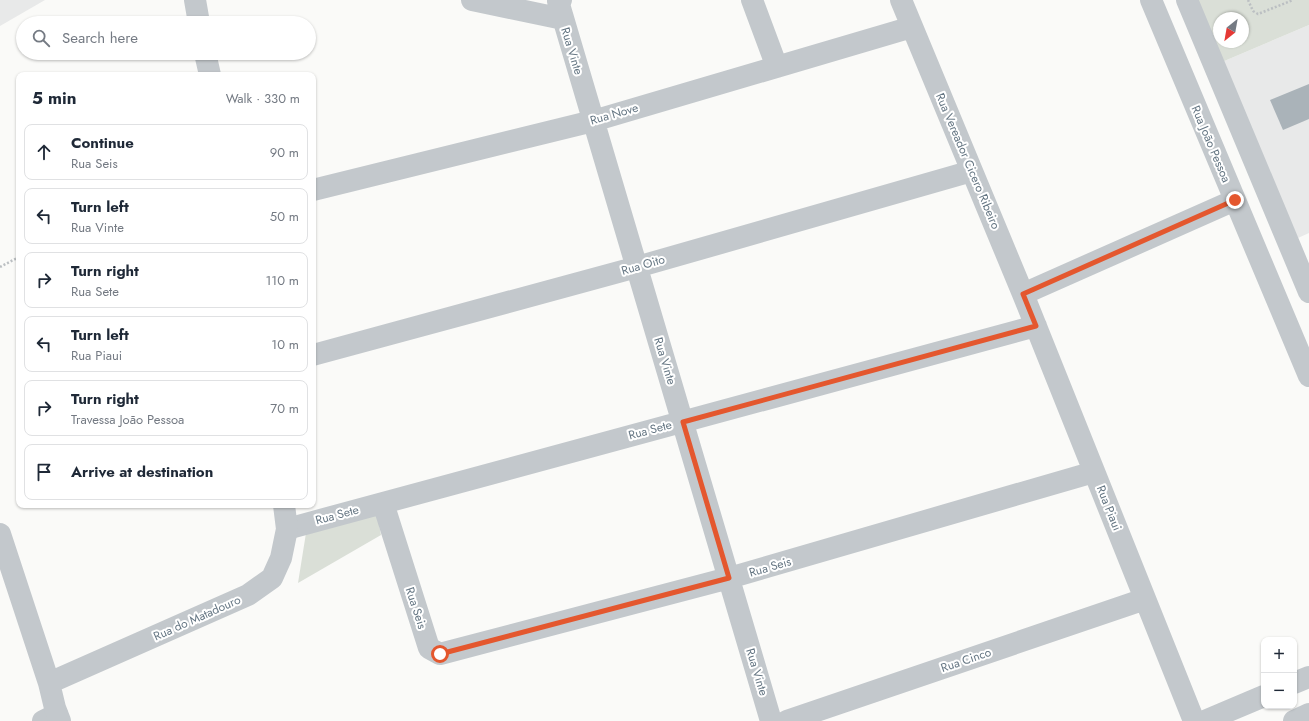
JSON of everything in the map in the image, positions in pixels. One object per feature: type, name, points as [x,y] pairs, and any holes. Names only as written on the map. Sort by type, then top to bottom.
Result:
[{"type":"street","points":[[195,0],[198,16]]},
{"type":"street","points":[[472,0],[560,7]]},
{"type":"street","points":[[752,0],[777,67]]},
{"type":"street","points":[[900,0],[912,27]]},
{"type":"street","name":"Rua João Pessoa","points":[[1151,0],[1309,376]]},
{"type":"street","points":[[1187,0],[1301,250],[1309,292]]},
{"type":"street","name":"Rua Vinte","points":[[560,7],[771,721]]},
{"type":"street","name":"Rua Nove","points":[[316,189],[593,121],[912,27]]},
{"type":"street","name":"Rua Vereador Cicero Ribeiro","points":[[912,27],[1023,294]]},
{"type":"street","points":[[207,60],[209,72]]},
{"type":"street","name":"Rua Oito","points":[[316,355],[637,267],[972,171]]},
{"type":"street","points":[[1023,294],[1235,200]]},
{"type":"street","name":"Rua Piaui","points":[[1023,294],[1194,721]]},
{"type":"street","name":"Rua Sete","points":[[287,529],[1036,326]]},
{"type":"street","name":"Rua Seis","points":[[383,503],[429,648],[440,654],[729,578],[1094,472]]},
{"type":"street","name":"Rua do Matadouro","points":[[50,683],[248,595],[272,578],[281,558],[287,529],[284,508]]},
{"type":"street","points":[[0,534],[50,683],[55,708],[53,719]]},
{"type":"street","name":"Rua Cinco","points":[[787,721],[1145,599]]},
{"type":"street","points":[[1297,682],[1309,677]]},
{"type":"street","points":[[1205,721],[1261,697]]},
{"type":"street","points":[[1294,721],[1309,714]]},
{"type":"path","points":[[1248,0],[1253,11],[1258,14],[1293,0]]},
{"type":"path","points":[[0,267],[16,259]]},
{"type":"shaded area","points":[[0,0],[45,0],[16,16],[0,26]]},
{"type":"shaded area","points":[[1195,0],[1309,0],[1309,25],[1222,62],[1216,48],[1249,48],[1249,12],[1213,12],[1213,41]]},
{"type":"shaded area","points":[[1309,25],[1309,233],[1298,238],[1222,62]]},
{"type":"shaded area","points":[[377,514],[381,535],[298,583],[306,533]]},
{"type":"building","points":[[1309,84],[1309,119],[1283,130],[1270,100]]},
{"type":"route","points":[[440,654],[729,578],[683,422],[1036,326],[1023,294],[1235,200]]}]
